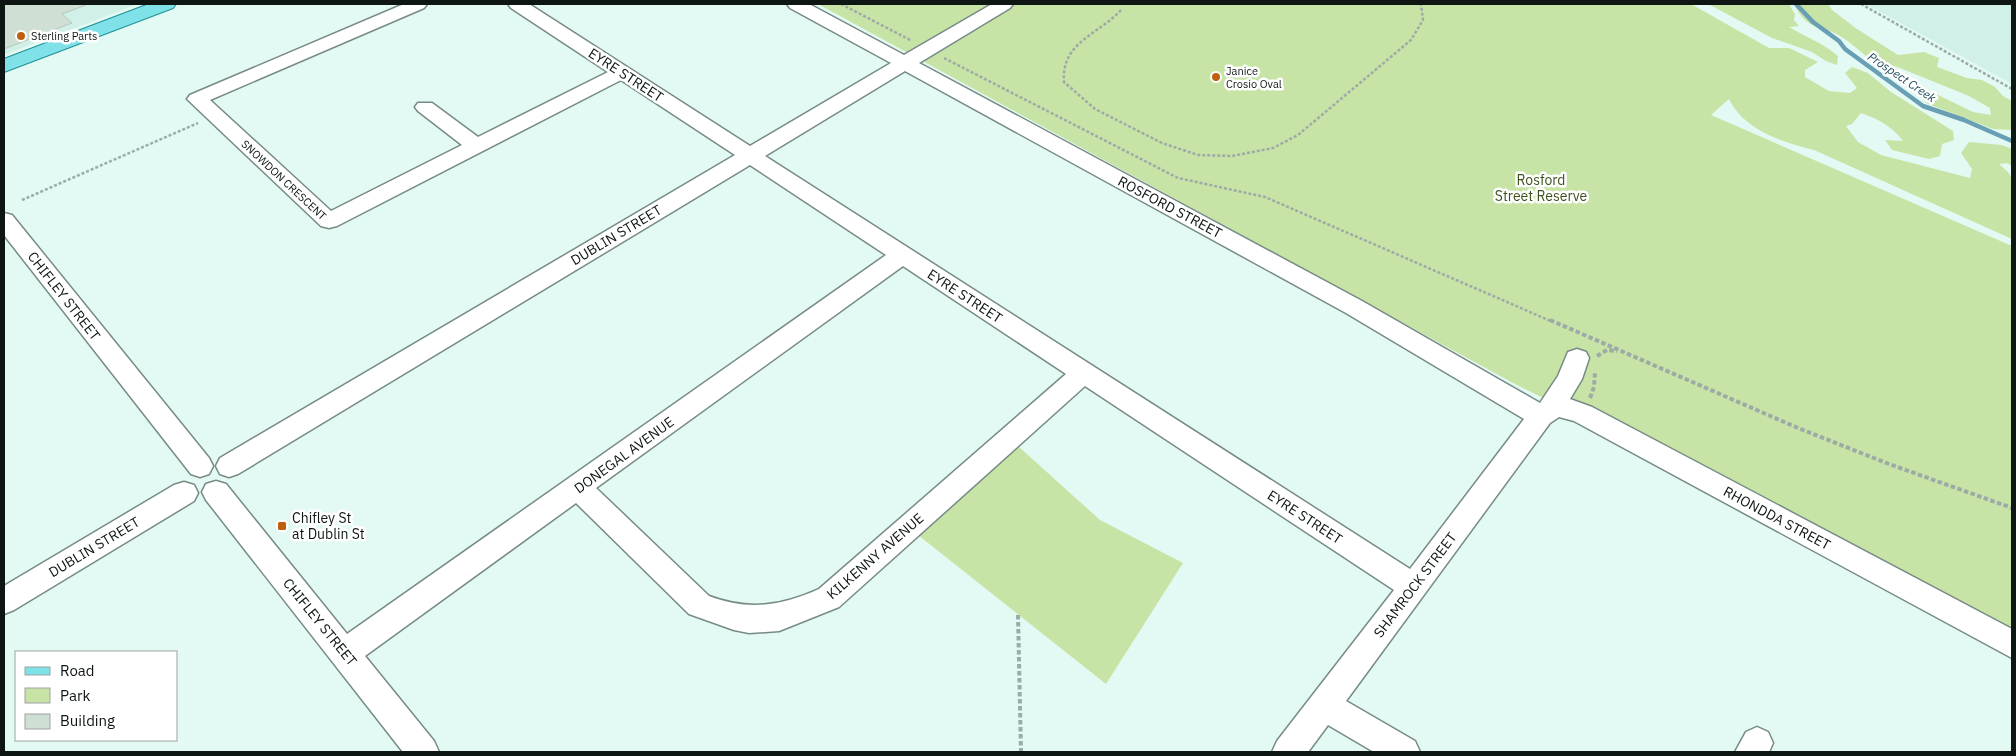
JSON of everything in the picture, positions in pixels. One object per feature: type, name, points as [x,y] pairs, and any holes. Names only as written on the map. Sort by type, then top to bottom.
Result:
[{"type":"main road","points":[[4,66],[166,4]]},
{"type":"street","name":"SNOWDON CRESCENT","points":[[418,4],[197,99],[329,221],[622,72]]},
{"type":"street","name":"EYRE STREET","points":[[517,4],[1414,587]]},
{"type":"street","name":"ROSFORD STREET","points":[[796,4],[1546,412]]},
{"type":"street","name":"DUBLIN STREET","points":[[229,466],[1004,4]]},
{"type":"street","points":[[425,107],[476,146]]},
{"type":"street","name":"CHIFLEY STREET","points":[[4,220],[200,466]]},
{"type":"street","name":"DONEGAL AVENUE","points":[[345,653],[902,255]]},
{"type":"street","name":"SHAMROCK STREET","points":[[1288,752],[1546,412],[1569,379],[1577,358]]},
{"type":"street","name":"KILKENNY AVENUE","points":[[578,488],[699,605],[724,616],[750,620],[777,618],[802,612],[829,598],[1082,373]]},
{"type":"street","name":"RHONDDA STREET","points":[[1546,412],[1565,407],[1583,414],[2012,644]]},
{"type":"street","points":[[220,461],[229,466],[231,470],[228,481],[216,492],[194,497],[184,493],[183,483],[192,470],[200,466],[220,461]]},
{"type":"street","name":"CHIFLEY STREET","points":[[216,492],[423,752]]},
{"type":"street","name":"DUBLIN STREET","points":[[4,601],[184,493]]},
{"type":"street","points":[[1323,705],[1404,752]]},
{"type":"path","points":[[841,4],[1178,178],[1265,197],[1825,439],[2012,508]]},
{"type":"path","points":[[1121,10],[1118,16],[1086,36],[1071,51],[1063,67],[1064,82],[1095,109],[1162,143],[1198,155],[1232,156],[1273,148],[1298,135],[1411,40],[1423,20],[1421,4]]},
{"type":"path","points":[[1861,4],[2012,89]]},
{"type":"path","points":[[22,200],[214,116]]},
{"type":"path","points":[[1590,399],[1596,378],[1593,365],[1596,357],[1607,350],[1619,351]]},
{"type":"path","points":[[1018,615],[1021,752]]},
{"type":"shaded area","points":[[4,4],[138,4],[4,55]]},
{"type":"shaded area","points":[[1866,4],[2012,4],[2012,84]]},
{"type":"green space","name":"Rosford Street Reserve","points":[[818,4],[1691,4],[1769,48],[1789,48],[1818,62],[1805,70],[1805,77],[1829,91],[1850,93],[1857,88],[1845,73],[1852,67],[1868,73],[1891,92],[1953,131],[1954,140],[1942,144],[1940,156],[1929,159],[1892,150],[1885,140],[1903,141],[1899,136],[1884,124],[1861,113],[1852,124],[1846,126],[1858,142],[1881,155],[1970,178],[1972,169],[1961,153],[1969,142],[2002,145],[2012,149],[2012,166],[2007,163],[1999,164],[2008,172],[2012,179],[2012,239],[1814,150],[1777,139],[1754,127],[1744,119],[1729,99],[1711,115],[2012,246],[2012,630],[1513,383]]},
{"type":"green space","points":[[1708,4],[1789,4],[1795,14],[1794,20],[1799,26],[1789,27],[1832,51],[1838,56],[1837,65],[1826,61],[1812,52],[1772,38]]},
{"type":"green space","points":[[1794,4],[1828,4],[1832,10],[1857,29],[1898,55],[1924,52],[1939,58],[1937,67],[1967,78],[1982,80],[1995,87],[2003,96],[2012,101],[2012,130],[1993,129],[1928,104],[1913,91],[1936,94],[1973,112],[1991,115],[1990,108],[1969,96],[1895,66],[1902,76],[1883,68],[1840,36],[1809,23],[1799,13]]},
{"type":"green space","points":[[1018,446],[1100,520],[1183,563],[1106,684],[918,535]]},
{"type":"building","name":"Sterling Parts","points":[[4,4],[86,5],[62,14],[72,23],[4,49]]},
{"type":"waterway","name":"Prospect Creek","points":[[1796,4],[1813,22],[1839,41],[1845,49],[1923,106],[1964,120],[2012,141]]},
{"type":"place","name":"Sterling Parts","points":[[21,36]]},
{"type":"place","name":"Janice Crosio Oval","points":[[1216,77]]},
{"type":"place","name":"Chifley St at Dublin St","points":[[282,526]]}]
